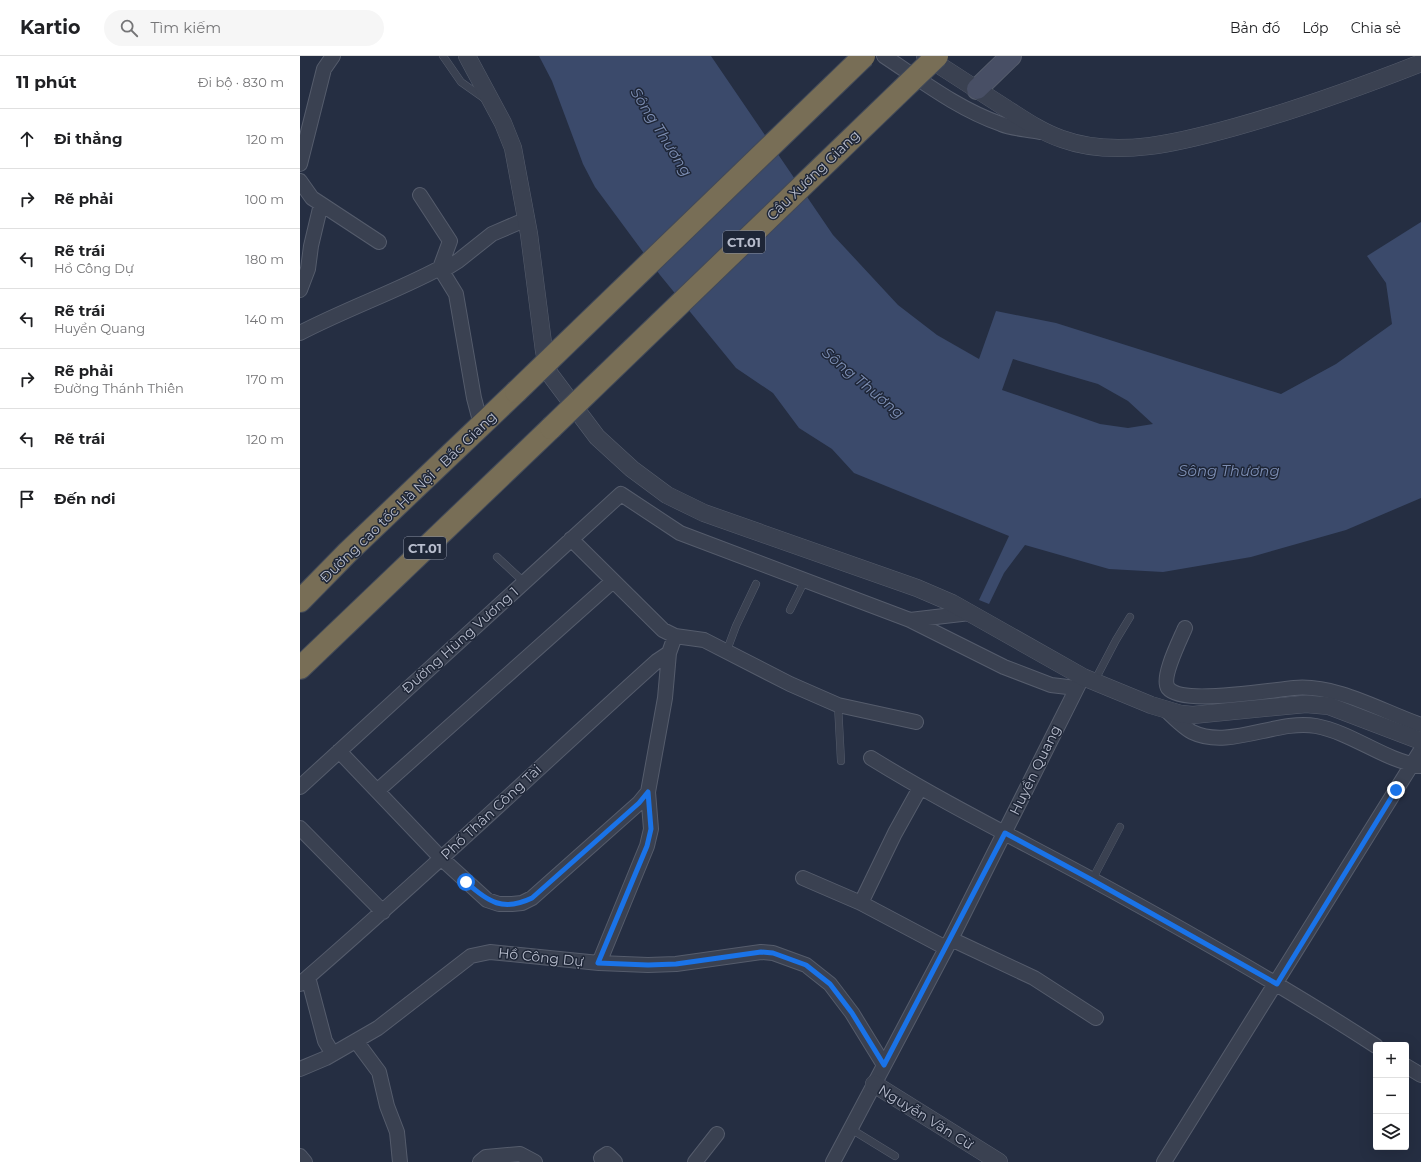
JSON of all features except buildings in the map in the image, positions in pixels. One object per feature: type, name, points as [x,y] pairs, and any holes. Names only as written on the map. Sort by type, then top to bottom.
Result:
[{"type":"highway","name":"Đường cao tốc Hà Nội - Bắc Giang","points":[[300,601],[348,552],[864,56]]},
{"type":"highway","name":"Cầu Xương Giang","points":[[300,668],[937,56]]},
{"type":"highway","points":[[300,584],[348,552]]},
{"type":"main road","points":[[977,89],[1010,56]]},
{"type":"street","points":[[300,164],[324,69],[333,56]]},
{"type":"street","points":[[467,56],[503,123],[513,148],[527,219],[544,351],[549,372],[597,437],[632,469],[667,495],[704,513],[917,588],[970,613],[1084,682],[1166,710],[1193,715],[1319,704],[1329,706],[1421,741]]},
{"type":"street","points":[[884,56],[949,99],[1001,125],[1046,133],[1086,146],[1107,148],[1155,145],[1197,137],[1268,118],[1337,96],[1421,62]]},
{"type":"street","points":[[925,56],[1046,133]]},
{"type":"street","points":[[300,181],[312,198],[379,242]]},
{"type":"street","points":[[420,195],[450,241],[441,269],[456,294],[474,398],[479,417]]},
{"type":"street","points":[[300,290],[308,269],[311,246],[321,204]]},
{"type":"street","points":[[300,333],[333,316],[409,285],[458,261],[492,234],[527,219]]},
{"type":"street","name":"Đường Hùng Vương 1","points":[[300,787],[620,494],[680,533],[805,580]]},
{"type":"street","points":[[571,539],[663,630],[675,636],[704,640],[727,650],[790,684],[838,706],[916,722]]},
{"type":"street","points":[[377,791],[613,580]]},
{"type":"street","points":[[805,580],[910,620],[1004,668],[1051,685],[1084,682]]},
{"type":"street","points":[[910,620],[970,613]]},
{"type":"street","points":[[1185,628],[1167,673],[1167,684],[1169,688],[1175,692],[1207,698],[1312,687],[1334,692],[1421,725]]},
{"type":"street","points":[[598,963],[647,846],[651,829],[648,792],[665,698],[669,653],[675,636]]},
{"type":"street","name":"Phố Thân Công Tài","points":[[304,980],[383,912],[557,751],[657,661],[669,653]]},
{"type":"street","name":"Huyền Quang","points":[[833,1162],[1084,682]]},
{"type":"street","points":[[1166,710],[1190,731],[1208,736],[1224,737],[1258,733],[1292,726],[1315,726],[1352,737],[1371,748],[1416,765]]},
{"type":"street","points":[[1164,1162],[1416,765],[1421,750]]},
{"type":"street","points":[[339,751],[442,858],[487,900],[499,904],[522,903],[532,898],[639,803],[648,792]]},
{"type":"street","points":[[871,758],[920,788],[1092,880],[1277,984],[1373,1044]]},
{"type":"street","points":[[861,903],[895,833],[920,788]]},
{"type":"street","points":[[300,828],[383,912]]},
{"type":"street","points":[[803,878],[948,943],[1034,978],[1096,1018]]},
{"type":"street","name":"Hồ Công Dự","points":[[300,1069],[333,1054],[378,1028],[471,956],[490,952],[598,963],[648,965],[676,964],[761,952],[773,953],[806,965],[830,984],[852,1013],[884,1065]]},
{"type":"street","points":[[304,980],[325,1041],[333,1054]]},
{"type":"street","points":[[356,1041],[378,1072],[387,1106],[397,1132],[400,1162]]},
{"type":"street","points":[[1409,1068],[1421,1075]]},
{"type":"street","name":"Nguyễn Văn Cừ","points":[[874,1084],[999,1162]]},
{"type":"street","points":[[695,1162],[717,1134]]},
{"type":"street","points":[[480,1162],[486,1158],[520,1154],[535,1162]]},
{"type":"street","points":[[601,1158],[607,1154],[615,1162]]},
{"type":"street","points":[[300,1156],[305,1162]]},
{"type":"lane","points":[[443,56],[460,82],[491,103]]},
{"type":"lane","points":[[497,557],[524,582]]},
{"type":"lane","points":[[790,610],[805,580]]},
{"type":"lane","points":[[727,650],[736,626],[756,584]]},
{"type":"lane","points":[[1084,682],[1116,640],[1130,617]]},
{"type":"lane","points":[[838,706],[841,761]]},
{"type":"lane","points":[[1092,880],[1120,827]]},
{"type":"lane","points":[[850,1130],[895,1156]]},
{"type":"water","name":"Sông Thương","points":[[539,56],[711,56],[833,235],[898,305],[937,335],[979,359],[996,311],[1056,323],[1281,394],[1336,364],[1392,324],[1386,283],[1367,256],[1421,222],[1421,498],[1346,530],[1251,557],[1163,572],[1109,569],[1025,545],[1004,573],[989,604],[979,600],[1009,536],[854,473],[832,449],[799,428],[773,393],[736,368],[660,275],[595,187],[583,164],[552,81]],"holes":[[[1013,359],[1098,384],[1128,401],[1153,424],[1128,428],[1100,424],[1002,390]]]},
{"type":"route","points":[[466,882],[487,900],[499,904],[522,903],[532,898],[639,803],[648,792],[651,829],[647,846],[598,963],[648,965],[676,964],[761,952],[773,953],[806,965],[830,984],[852,1013],[884,1065],[1005,833],[1277,984],[1396,790]]}]
